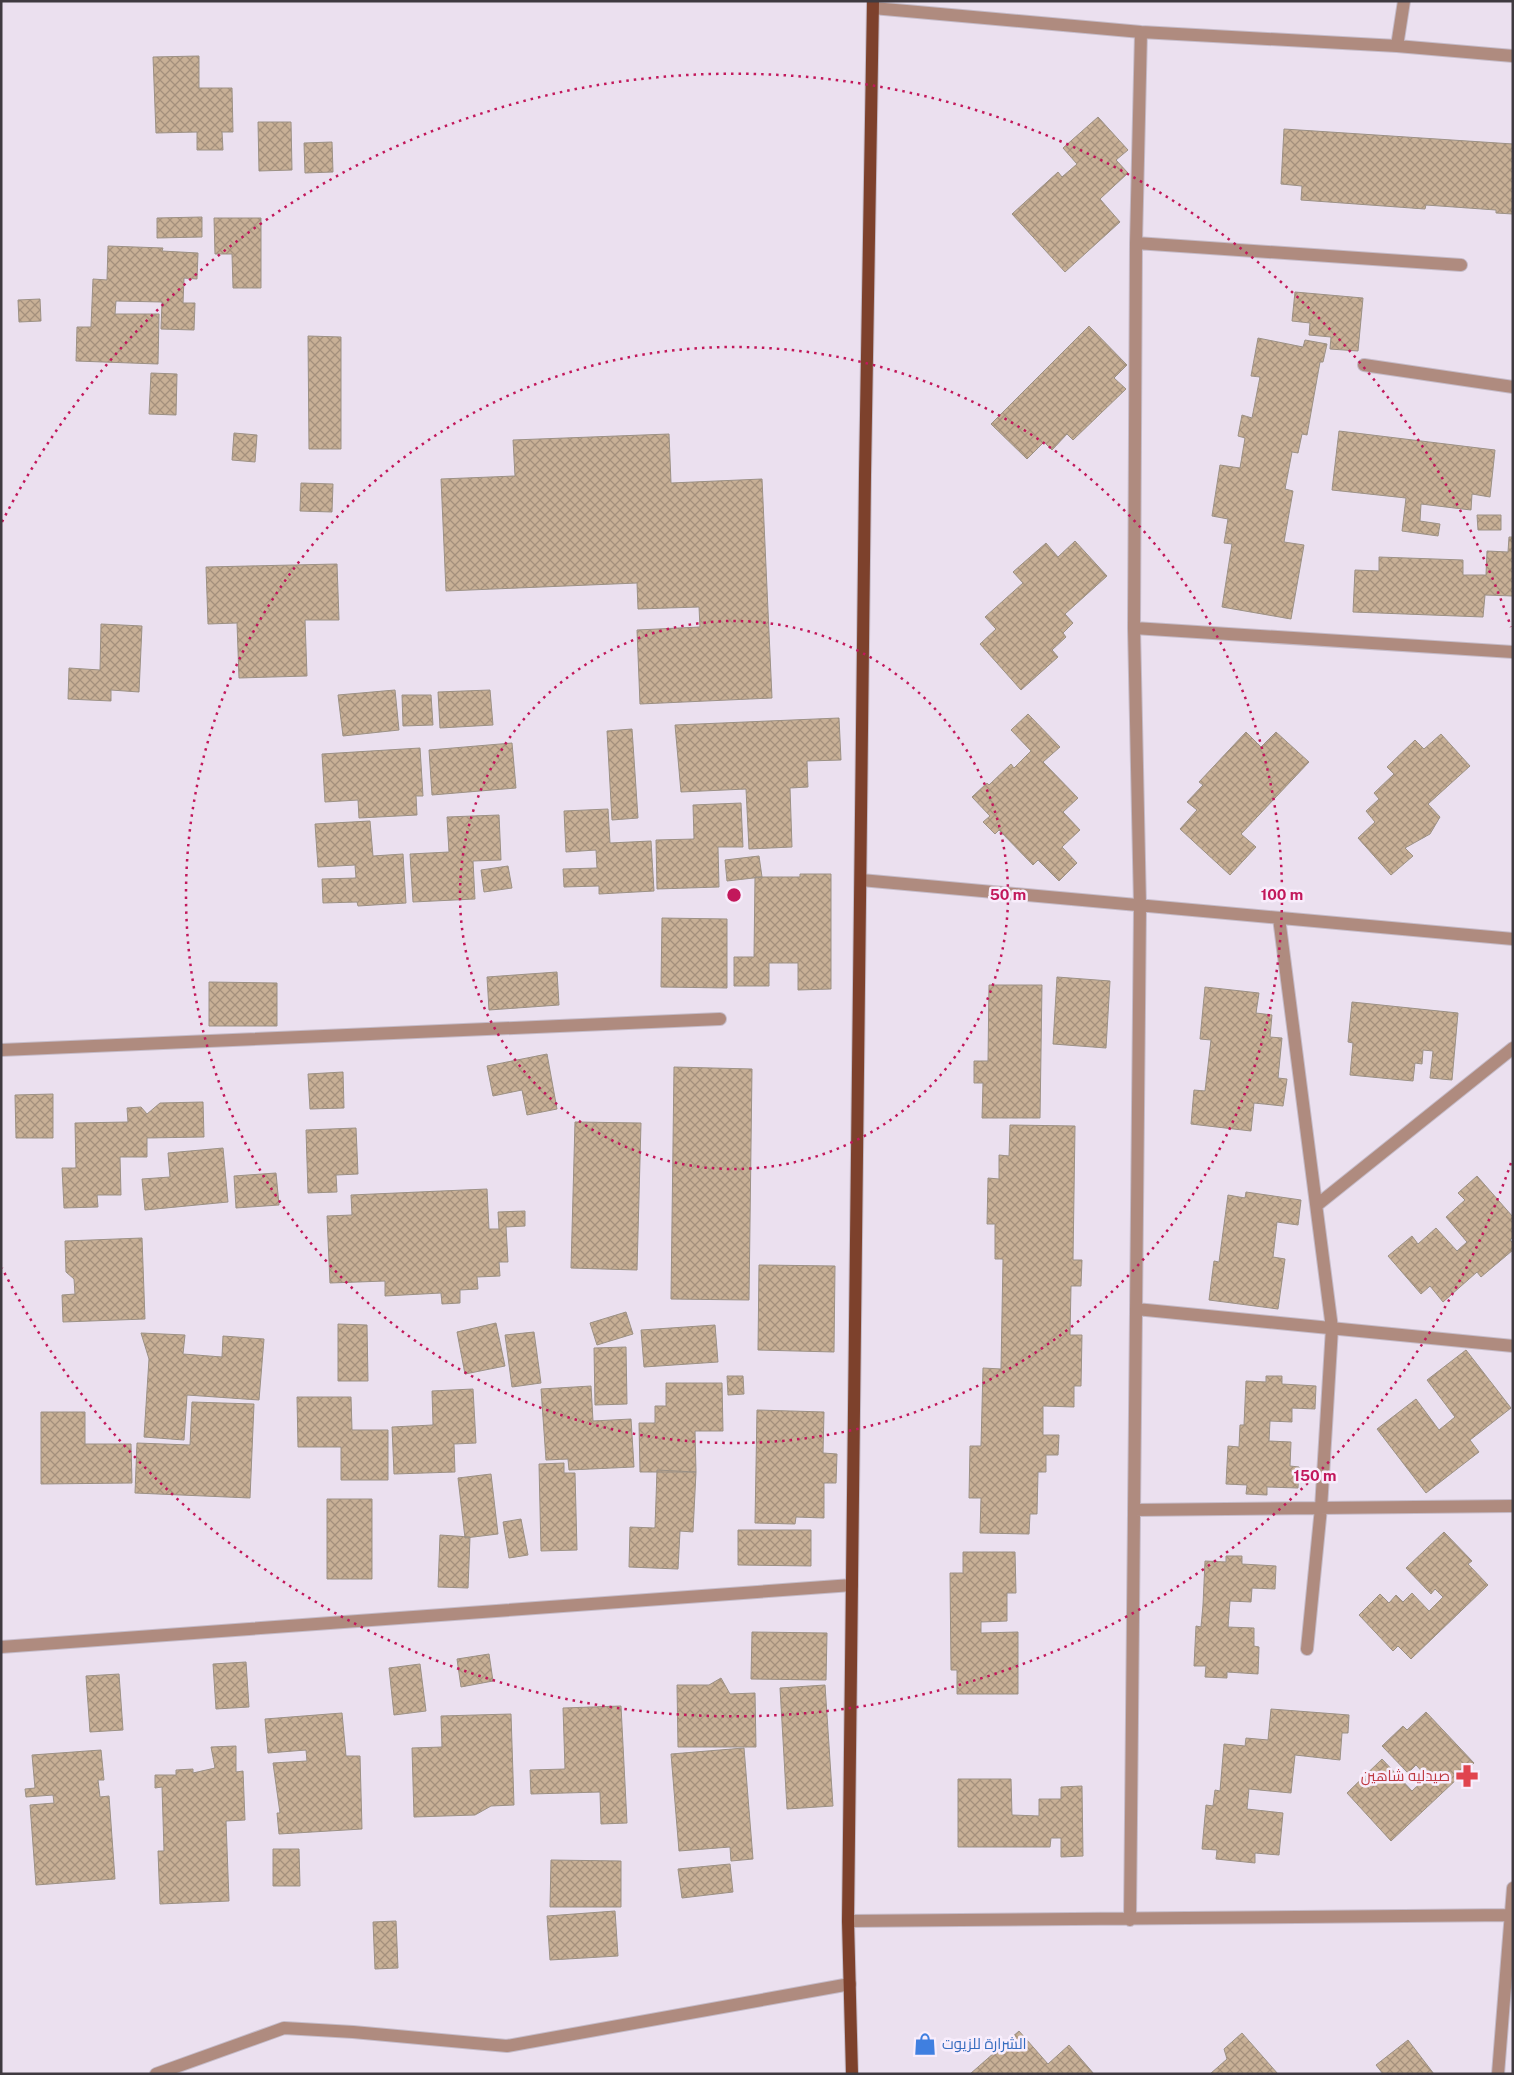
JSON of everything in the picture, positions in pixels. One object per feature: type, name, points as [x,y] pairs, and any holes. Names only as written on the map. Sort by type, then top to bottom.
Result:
[{"type":"main road","points":[[852,2074],[848,1921],[865,455],[873,5]]},
{"type":"street","points":[[1397,46],[1404,1]]},
{"type":"street","points":[[873,5],[1141,32],[1397,46],[1513,56]]},
{"type":"street","points":[[1130,1920],[1140,906],[1134,628],[1136,243],[1141,32]]},
{"type":"street","points":[[1136,243],[1461,265]]},
{"type":"street","points":[[1364,365],[1513,387]]},
{"type":"street","points":[[1134,628],[1513,652]]},
{"type":"street","points":[[861,880],[1513,939]]},
{"type":"street","points":[[1279,918],[1332,1328],[1321,1508],[1307,1649]]},
{"type":"street","points":[[1,1050],[720,1019]]},
{"type":"street","points":[[1317,1205],[1513,1048]]},
{"type":"street","points":[[1136,1309],[1513,1346]]},
{"type":"street","points":[[1134,1510],[1513,1506]]},
{"type":"street","points":[[1,1647],[852,1585]]},
{"type":"street","points":[[1498,2074],[1513,1888]]},
{"type":"street","points":[[848,1921],[1130,1920],[1511,1915]]},
{"type":"street","points":[[156,2074],[284,2028],[353,2032],[507,2046],[850,1984]]},
{"type":"building","points":[[199,56],[199,88],[232,88],[233,132],[222,132],[223,150],[197,150],[197,132],[156,133],[153,57]]},
{"type":"building","points":[[1098,117],[1128,150],[1116,160],[1128,173],[1100,199],[1120,222],[1065,272],[1012,214],[1058,172],[1062,177],[1077,164],[1063,148]]},
{"type":"building","points":[[258,122],[291,122],[292,170],[259,171]]},
{"type":"building","points":[[1284,129],[1513,144],[1513,214],[1496,213],[1496,210],[1426,205],[1425,209],[1301,200],[1302,186],[1281,184]]},
{"type":"building","points":[[332,142],[333,172],[305,173],[304,143]]},
{"type":"building","points":[[202,217],[202,237],[157,238],[157,218]]},
{"type":"building","points":[[214,218],[261,218],[261,288],[233,288],[232,254],[215,254]]},
{"type":"building","points":[[108,246],[163,248],[162,251],[198,253],[197,279],[184,278],[183,303],[195,303],[194,330],[161,329],[162,302],[116,301],[115,314],[159,314],[158,364],[76,361],[77,327],[91,327],[93,279],[107,280]]},
{"type":"building","points":[[1295,292],[1363,298],[1358,351],[1330,349],[1331,337],[1309,335],[1310,323],[1292,321]]},
{"type":"building","points":[[40,299],[41,321],[19,322],[18,300]]},
{"type":"building","points":[[1089,326],[1127,365],[1114,378],[1126,389],[1073,440],[1067,434],[1052,450],[1044,442],[1027,459],[991,424]]},
{"type":"building","points":[[308,336],[341,337],[341,449],[309,449]]},
{"type":"building","points":[[1258,338],[1303,347],[1305,340],[1327,344],[1323,362],[1320,362],[1307,435],[1302,434],[1298,453],[1292,452],[1285,489],[1293,491],[1284,542],[1304,545],[1291,619],[1222,607],[1232,544],[1224,543],[1228,519],[1212,516],[1220,465],[1240,468],[1245,438],[1238,436],[1242,415],[1252,418],[1260,377],[1251,376]]},
{"type":"building","points":[[151,373],[177,374],[176,415],[149,414]]},
{"type":"building","points":[[1339,431],[1495,450],[1490,497],[1472,494],[1471,510],[1421,504],[1420,521],[1440,524],[1438,536],[1402,531],[1406,498],[1332,490]]},
{"type":"building","points":[[234,433],[257,435],[255,462],[232,460]]},
{"type":"building","points":[[669,434],[671,483],[762,479],[772,698],[640,704],[637,630],[700,627],[699,607],[638,609],[637,583],[446,591],[441,479],[515,476],[513,440]]},
{"type":"building","points":[[301,483],[333,484],[332,512],[300,511]]},
{"type":"building","points":[[1477,515],[1501,515],[1501,530],[1478,530]]},
{"type":"building","points":[[1509,537],[1513,537],[1513,596],[1485,595],[1483,617],[1353,612],[1355,570],[1379,571],[1379,557],[1463,560],[1463,575],[1486,575],[1487,551],[1508,552]]},
{"type":"building","points":[[1075,541],[1107,576],[1065,614],[1073,623],[1063,633],[1066,637],[1052,650],[1058,657],[1021,690],[980,644],[996,629],[985,617],[1023,583],[1013,572],[1046,543],[1058,557]]},
{"type":"building","points":[[337,564],[339,620],[305,620],[307,676],[239,678],[237,623],[208,624],[206,567]]},
{"type":"building","points":[[101,624],[142,626],[139,692],[111,690],[111,701],[68,699],[69,668],[100,670]]},
{"type":"building","points":[[395,690],[399,730],[343,736],[338,695]]},
{"type":"building","points":[[490,690],[493,725],[440,728],[438,692]]},
{"type":"building","points":[[402,695],[431,695],[433,725],[403,726]]},
{"type":"building","points":[[1028,714],[1060,747],[1043,762],[1078,798],[1063,812],[1080,830],[1062,847],[1077,863],[1059,881],[1038,860],[1033,865],[999,830],[995,834],[983,822],[990,816],[972,797],[987,783],[989,785],[1011,764],[1014,768],[1031,751],[1011,730]]},
{"type":"building","points":[[839,718],[841,760],[807,761],[808,787],[790,788],[792,847],[749,849],[746,789],[681,792],[675,725]]},
{"type":"building","points":[[632,729],[638,818],[612,820],[607,731]]},
{"type":"building","points":[[1246,732],[1261,747],[1276,732],[1309,762],[1241,834],[1256,847],[1230,875],[1180,829],[1197,810],[1187,802],[1203,785],[1199,782]]},
{"type":"building","points":[[1441,734],[1470,766],[1428,804],[1440,817],[1430,834],[1405,848],[1413,856],[1391,875],[1358,838],[1375,822],[1366,811],[1379,799],[1374,793],[1394,774],[1387,767],[1415,740],[1424,749]]},
{"type":"building","points":[[512,743],[516,788],[432,795],[429,750]]},
{"type":"building","points":[[420,748],[423,796],[416,796],[417,815],[359,818],[358,800],[325,802],[322,754]]},
{"type":"building","points":[[741,803],[743,847],[718,847],[719,887],[657,889],[656,840],[694,839],[693,805]]},
{"type":"building","points":[[608,809],[610,843],[651,841],[654,891],[599,894],[599,886],[564,887],[563,869],[597,868],[596,850],[566,852],[564,811]]},
{"type":"building","points":[[499,815],[501,860],[473,861],[475,899],[413,902],[410,854],[449,852],[447,817]]},
{"type":"building","points":[[370,821],[373,856],[403,854],[406,903],[358,906],[357,902],[323,903],[322,879],[356,878],[355,865],[318,867],[315,824]]},
{"type":"building","points":[[759,856],[762,877],[727,881],[725,860]]},
{"type":"building","points":[[508,866],[512,888],[484,892],[481,870]]},
{"type":"building","points":[[800,874],[831,874],[831,989],[798,990],[798,963],[769,963],[769,986],[734,986],[734,957],[754,957],[755,877],[800,877]]},
{"type":"building","points":[[662,918],[727,919],[727,988],[661,987]]},
{"type":"building","points":[[557,972],[559,1005],[489,1010],[487,977]]},
{"type":"building","points":[[1057,977],[1110,981],[1106,1048],[1053,1044]]},
{"type":"building","points":[[209,982],[277,983],[277,1026],[209,1026]]},
{"type":"building","points":[[989,985],[1042,985],[1040,1118],[982,1118],[983,1083],[974,1083],[974,1061],[988,1061]]},
{"type":"building","points":[[1205,987],[1259,993],[1256,1013],[1272,1015],[1270,1037],[1282,1038],[1278,1078],[1287,1079],[1283,1106],[1254,1103],[1251,1131],[1191,1124],[1194,1090],[1205,1091],[1211,1040],[1200,1039]]},
{"type":"building","points":[[1352,1002],[1458,1013],[1452,1080],[1430,1078],[1433,1051],[1423,1050],[1422,1064],[1415,1063],[1413,1081],[1350,1075],[1353,1043],[1348,1042]]},
{"type":"building","points":[[547,1054],[557,1109],[527,1115],[522,1090],[493,1096],[487,1066]]},
{"type":"building","points":[[674,1067],[752,1069],[749,1300],[671,1299]]},
{"type":"building","points":[[343,1072],[344,1108],[310,1109],[308,1074]]},
{"type":"building","points":[[53,1094],[53,1138],[16,1138],[15,1095]]},
{"type":"building","points":[[203,1102],[204,1137],[147,1138],[147,1157],[120,1157],[121,1195],[97,1195],[98,1207],[64,1208],[62,1168],[76,1168],[75,1123],[128,1122],[127,1108],[141,1107],[147,1114],[160,1103]]},
{"type":"building","points":[[575,1122],[641,1123],[637,1270],[571,1268]]},
{"type":"building","points":[[1010,1125],[1075,1126],[1073,1260],[1082,1260],[1081,1286],[1071,1286],[1070,1335],[1082,1335],[1081,1386],[1074,1386],[1074,1407],[1043,1406],[1043,1435],[1059,1435],[1058,1455],[1046,1455],[1046,1472],[1038,1472],[1037,1514],[1030,1514],[1029,1534],[980,1533],[981,1498],[969,1498],[970,1446],[981,1446],[983,1368],[1001,1369],[1003,1259],[995,1259],[995,1224],[987,1224],[988,1178],[999,1179],[999,1155],[1009,1156]]},
{"type":"building","points":[[356,1128],[358,1174],[336,1175],[337,1192],[308,1193],[306,1130]]},
{"type":"building","points":[[223,1148],[228,1202],[145,1210],[142,1179],[170,1177],[168,1153]]},
{"type":"building","points":[[276,1173],[279,1205],[236,1208],[234,1176]]},
{"type":"building","points":[[1477,1176],[1513,1217],[1513,1237],[1510,1240],[1513,1243],[1513,1250],[1481,1277],[1477,1272],[1443,1302],[1430,1286],[1421,1294],[1388,1256],[1412,1236],[1418,1244],[1436,1228],[1457,1251],[1467,1242],[1446,1217],[1465,1200],[1458,1193]]},
{"type":"building","points":[[487,1189],[489,1229],[499,1229],[498,1212],[525,1211],[525,1226],[506,1227],[508,1262],[499,1262],[500,1276],[477,1277],[478,1289],[460,1290],[460,1303],[442,1304],[441,1293],[385,1296],[385,1281],[330,1283],[327,1216],[352,1215],[351,1195]]},
{"type":"building","points":[[1246,1192],[1301,1200],[1298,1225],[1277,1222],[1273,1257],[1285,1259],[1278,1309],[1209,1300],[1214,1261],[1219,1262],[1228,1195],[1245,1198]]},
{"type":"building","points":[[142,1238],[145,1319],[63,1322],[62,1295],[75,1294],[74,1279],[66,1272],[65,1241]]},
{"type":"building","points":[[759,1265],[835,1266],[834,1352],[758,1350]]},
{"type":"building","points":[[626,1312],[633,1334],[597,1345],[590,1323]]},
{"type":"building","points":[[496,1323],[505,1366],[465,1374],[457,1332]]},
{"type":"building","points":[[338,1324],[367,1325],[368,1381],[338,1381]]},
{"type":"building","points":[[715,1325],[718,1362],[644,1367],[641,1330]]},
{"type":"building","points":[[534,1332],[541,1383],[512,1387],[505,1335]]},
{"type":"building","points":[[141,1333],[185,1335],[183,1354],[222,1357],[223,1336],[264,1339],[259,1400],[187,1395],[184,1440],[144,1437],[149,1359]]},
{"type":"building","points":[[626,1347],[627,1404],[595,1405],[594,1348]]},
{"type":"building","points":[[1466,1350],[1511,1408],[1470,1440],[1479,1452],[1426,1493],[1377,1429],[1416,1399],[1439,1430],[1455,1417],[1427,1380]]},
{"type":"building","points":[[727,1376],[743,1376],[744,1394],[728,1395]]},
{"type":"building","points":[[1266,1376],[1282,1376],[1282,1384],[1316,1386],[1315,1409],[1292,1408],[1292,1422],[1270,1421],[1269,1441],[1291,1442],[1290,1466],[1299,1467],[1298,1488],[1267,1487],[1267,1495],[1246,1494],[1247,1485],[1226,1484],[1228,1446],[1239,1447],[1240,1425],[1244,1425],[1246,1381],[1266,1382]]},
{"type":"building","points":[[666,1383],[722,1383],[723,1431],[695,1431],[696,1472],[640,1472],[639,1423],[655,1423],[655,1406],[666,1406]]},
{"type":"building","points":[[591,1386],[593,1421],[631,1419],[634,1467],[569,1470],[568,1459],[546,1460],[541,1389]]},
{"type":"building","points":[[473,1389],[476,1443],[454,1444],[455,1472],[394,1474],[392,1427],[433,1425],[432,1391]]},
{"type":"building","points":[[297,1397],[351,1397],[352,1430],[388,1430],[388,1480],[341,1480],[341,1447],[298,1447]]},
{"type":"building","points":[[192,1402],[254,1404],[250,1498],[135,1493],[137,1443],[190,1445]]},
{"type":"building","points":[[757,1410],[824,1412],[823,1453],[837,1454],[836,1483],[824,1483],[824,1518],[796,1517],[795,1524],[755,1523]]},
{"type":"building","points":[[41,1412],[85,1412],[85,1444],[131,1444],[132,1483],[41,1484]]},
{"type":"building","points":[[564,1463],[564,1473],[575,1473],[577,1550],[541,1551],[539,1464]]},
{"type":"building","points":[[657,1470],[696,1472],[693,1532],[680,1531],[678,1569],[629,1567],[630,1527],[655,1528]]},
{"type":"building","points":[[491,1474],[498,1534],[465,1538],[458,1478]]},
{"type":"building","points":[[327,1499],[372,1499],[372,1579],[327,1579]]},
{"type":"building","points":[[521,1519],[528,1555],[509,1558],[503,1522]]},
{"type":"building","points":[[738,1530],[811,1530],[811,1566],[738,1565]]},
{"type":"building","points":[[1444,1532],[1472,1561],[1468,1564],[1488,1585],[1411,1659],[1398,1646],[1393,1651],[1359,1615],[1380,1594],[1389,1603],[1396,1595],[1403,1602],[1412,1593],[1429,1611],[1443,1597],[1435,1589],[1431,1594],[1406,1568]]},
{"type":"building","points":[[440,1535],[470,1537],[468,1588],[438,1587]]},
{"type":"building","points":[[963,1552],[1015,1552],[1016,1593],[1007,1593],[1007,1621],[981,1622],[981,1633],[1018,1632],[1018,1694],[957,1694],[957,1670],[951,1670],[950,1573],[963,1573]]},
{"type":"building","points":[[1226,1556],[1242,1556],[1242,1564],[1276,1566],[1275,1589],[1252,1588],[1251,1602],[1230,1601],[1228,1627],[1254,1628],[1254,1646],[1259,1647],[1258,1674],[1227,1672],[1227,1678],[1205,1677],[1206,1666],[1194,1666],[1196,1626],[1201,1627],[1205,1561],[1226,1562]]},
{"type":"building","points":[[752,1632],[827,1633],[826,1680],[751,1679]]},
{"type":"building","points":[[489,1654],[493,1681],[461,1687],[457,1659]]},
{"type":"building","points":[[246,1662],[249,1707],[216,1709],[213,1664]]},
{"type":"building","points":[[420,1664],[426,1711],[394,1715],[389,1668]]},
{"type":"building","points":[[119,1674],[123,1730],[90,1732],[86,1676]]},
{"type":"building","points":[[721,1678],[730,1694],[755,1693],[756,1747],[678,1747],[677,1685],[709,1685]]},
{"type":"building","points":[[825,1685],[833,1806],[787,1809],[780,1688]]},
{"type":"building","points":[[621,1706],[627,1823],[601,1824],[600,1792],[531,1794],[530,1770],[565,1769],[563,1708]]},
{"type":"building","points":[[1271,1709],[1349,1715],[1348,1733],[1342,1733],[1340,1760],[1295,1755],[1291,1793],[1249,1789],[1247,1809],[1283,1813],[1279,1855],[1255,1853],[1255,1863],[1216,1859],[1217,1850],[1202,1849],[1206,1805],[1213,1806],[1215,1790],[1220,1791],[1224,1744],[1245,1746],[1246,1738],[1268,1740]]},
{"type":"building","points":[[1426,1712],[1474,1763],[1391,1841],[1347,1793],[1382,1759],[1412,1791],[1427,1777],[1416,1765],[1408,1773],[1382,1746],[1403,1726],[1407,1730]]},
{"type":"building","points":[[342,1713],[346,1756],[360,1756],[362,1829],[279,1834],[277,1813],[280,1813],[273,1763],[307,1761],[306,1750],[268,1753],[265,1719]]},
{"type":"building","points":[[511,1714],[514,1805],[491,1806],[475,1815],[414,1817],[412,1748],[442,1747],[441,1716]]},
{"type":"building","points":[[236,1746],[236,1772],[243,1771],[245,1820],[226,1821],[229,1901],[160,1904],[158,1851],[164,1851],[162,1787],[155,1788],[155,1775],[176,1775],[176,1770],[193,1769],[193,1773],[215,1768],[211,1747]]},
{"type":"building","points":[[744,1748],[753,1859],[731,1861],[730,1847],[679,1851],[671,1754]]},
{"type":"building","points":[[101,1750],[104,1780],[98,1780],[100,1797],[109,1796],[115,1879],[36,1885],[30,1805],[54,1803],[53,1795],[26,1797],[25,1789],[35,1788],[32,1755]]},
{"type":"building","points":[[958,1779],[1011,1779],[1012,1815],[1039,1816],[1039,1799],[1061,1799],[1061,1787],[1082,1786],[1083,1856],[1061,1857],[1061,1838],[1051,1838],[1050,1847],[958,1847]]},
{"type":"building","points":[[273,1849],[299,1849],[300,1886],[273,1886]]},
{"type":"building","points":[[551,1860],[621,1861],[621,1907],[550,1907]]},
{"type":"building","points":[[730,1864],[733,1892],[682,1898],[678,1869]]},
{"type":"building","points":[[615,1911],[618,1956],[550,1960],[547,1916]]},
{"type":"building","points":[[396,1921],[398,1968],[375,1969],[373,1922]]},
{"type":"building","points":[[1019,2031],[1048,2064],[1069,2045],[1094,2074],[970,2074]]},
{"type":"building","points":[[1242,2033],[1278,2074],[1210,2074],[1227,2059],[1224,2049]]},
{"type":"building","points":[[1408,2040],[1434,2074],[1383,2074],[1376,2065]]},
{"type":"place","name":"صيدليه شاهين","points":[[1467,1776]]},
{"type":"place","name":"الشرارة للزيوت","points":[[925,2044]]}]
